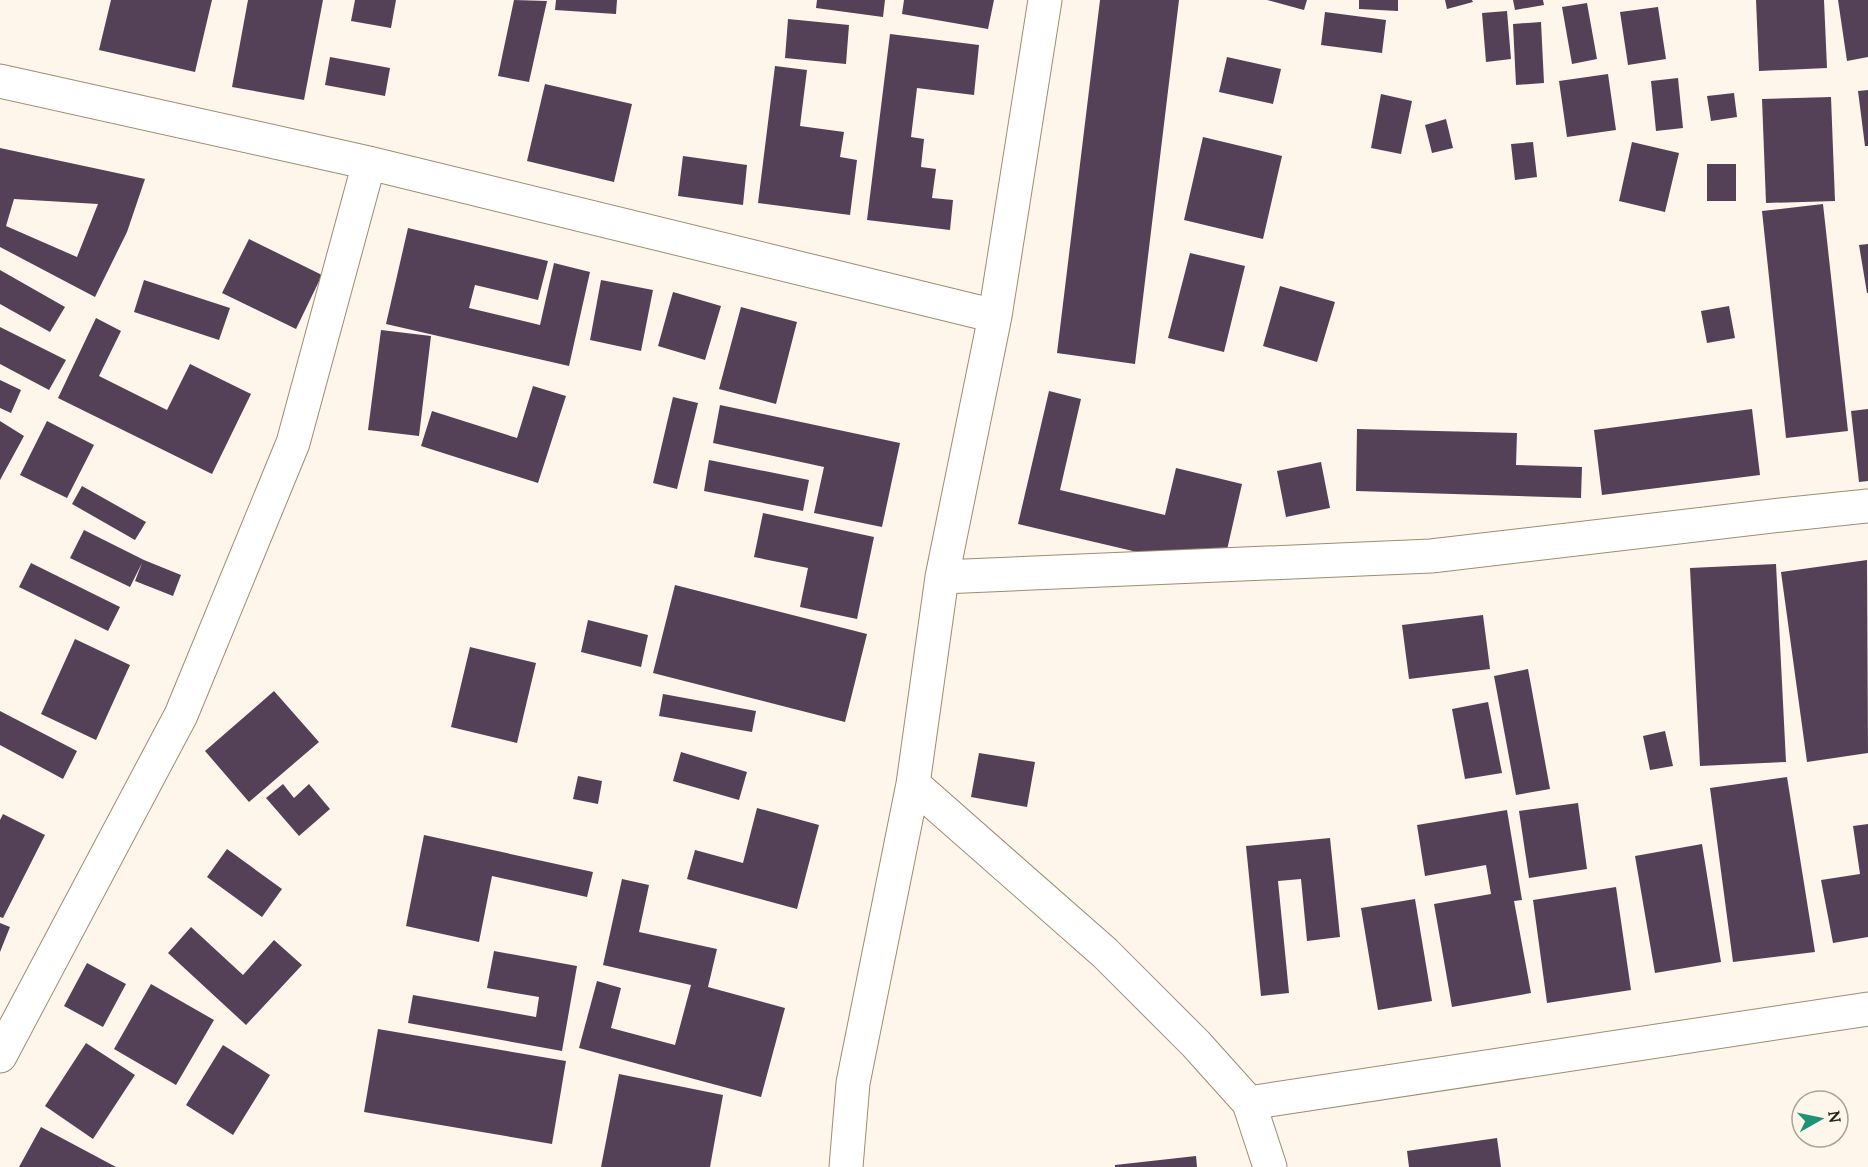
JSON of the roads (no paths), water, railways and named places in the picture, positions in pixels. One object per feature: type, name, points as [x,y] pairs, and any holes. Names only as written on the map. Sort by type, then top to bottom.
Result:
[{"type":"street","points":[[846,1167],[853,1083],[913,784],[942,577],[995,316],[1045,0]]},
{"type":"street","points":[[0,81],[369,163],[995,316]]},
{"type":"street","points":[[0,1056],[185,704],[293,443],[369,163]]},
{"type":"street","points":[[942,577],[1431,556],[1781,514],[1868,506]]},
{"type":"street","points":[[913,784],[1105,953],[1196,1044],[1250,1102],[1270,1167]]},
{"type":"street","points":[[1250,1102],[1868,1009]]}]
